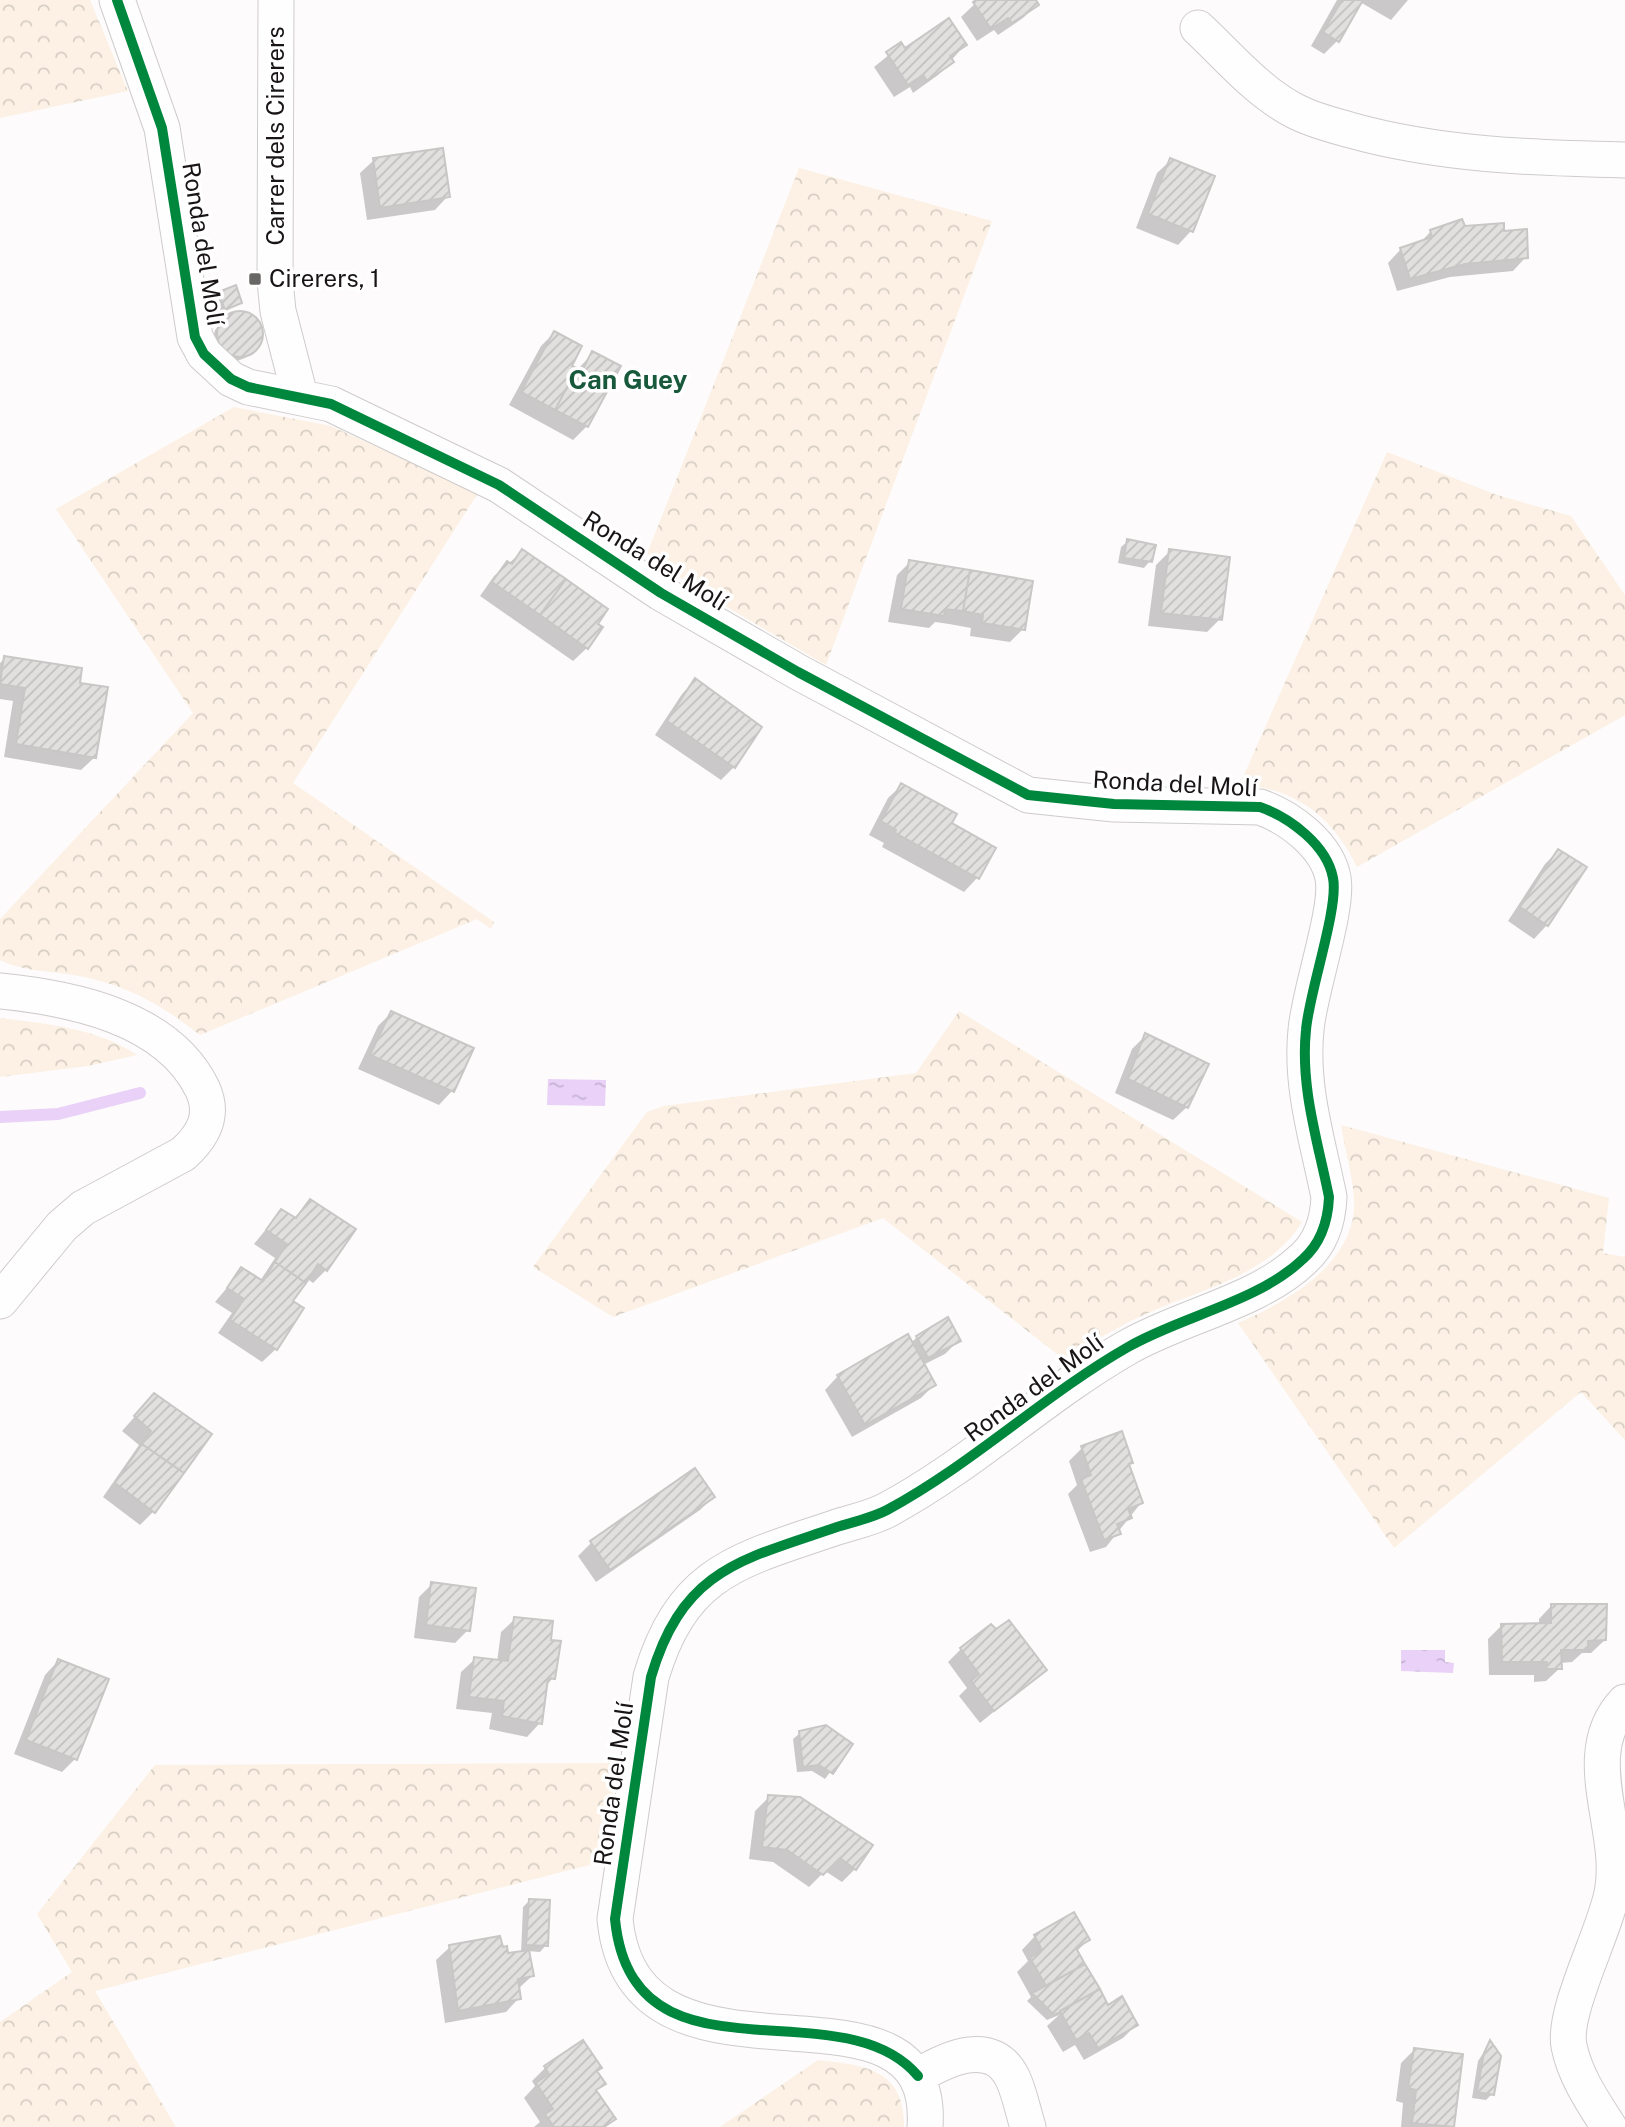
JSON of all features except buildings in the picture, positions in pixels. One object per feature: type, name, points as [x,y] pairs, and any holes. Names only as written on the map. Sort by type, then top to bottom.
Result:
[{"type":"street","name":"Ronda del Molí","points":[[117,0],[162,128],[195,337],[204,354],[231,379],[248,387],[331,404],[499,485],[661,593],[798,672],[1028,795],[1114,804],[1260,807],[1275,812],[1308,838],[1322,853],[1334,879],[1329,920],[1313,983],[1305,1031],[1306,1092],[1329,1198],[1328,1213],[1320,1237],[1303,1259],[1257,1289],[1130,1346],[1084,1375],[948,1475],[883,1512],[741,1560],[712,1578],[692,1597],[659,1648],[651,1677],[615,1919],[617,1942],[626,1969],[642,1990],[686,2019],[725,2027],[878,2045],[900,2058],[918,2076]]},
{"type":"street","name":"Carrer dels Cirerers","points":[[276,0],[275,281],[278,311],[300,396]]},
{"type":"street","points":[[1198,28],[1266,90],[1294,111],[1325,123],[1417,145],[1536,157],[1625,160]]},
{"type":"street","points":[[0,991],[55,998],[127,1021],[176,1054],[195,1074],[208,1101],[205,1128],[183,1154],[83,1208],[62,1226],[0,1301]]},
{"type":"street","points":[[1609,2127],[1582,2084],[1568,2044],[1574,2007],[1613,1892],[1613,1838],[1602,1786],[1604,1741],[1625,1702]]},
{"type":"street","points":[[925,2127],[924,2092],[918,2076],[957,2055],[976,2054],[993,2059],[1006,2067],[1013,2079],[1028,2127]]},
{"type":"green space","points":[[0,0],[90,0],[128,91],[0,118]]},
{"type":"green space","points":[[799,168],[992,221],[826,665],[703,593],[647,554]]},
{"type":"green space","points":[[234,407],[331,426],[478,493],[293,783],[494,922],[491,929],[477,919],[200,1035],[157,1005],[113,985],[79,976],[19,967],[0,960],[0,919],[193,713],[56,509]]},
{"type":"green space","points":[[1387,452],[1497,495],[1571,516],[1625,595],[1625,715],[1357,867],[1336,834],[1310,809],[1279,792],[1240,784]]},
{"type":"green space","points":[[959,1011],[1302,1222],[1287,1241],[1249,1270],[1135,1319],[1099,1338],[1066,1361],[883,1218],[613,1317],[533,1267],[647,1112],[664,1106],[916,1073]]},
{"type":"green space","points":[[0,1018],[88,1033],[137,1055],[88,1066],[0,1077]]},
{"type":"green space","points":[[1341,1125],[1609,1198],[1603,1253],[1625,1257],[1625,1440],[1581,1392],[1394,1548],[1238,1323],[1277,1304],[1316,1277],[1332,1261],[1344,1243],[1352,1223],[1354,1200]]},
{"type":"green space","points":[[618,1763],[605,1861],[95,1991],[176,2127],[0,2127],[0,2022],[72,1972],[37,1914],[155,1765]]},
{"type":"green space","points":[[818,2060],[851,2064],[879,2074],[897,2093],[904,2127],[720,2127]]},
{"type":"water","points":[[548,1079],[606,1080],[605,1106],[547,1105]]},
{"type":"water","points":[[1401,1650],[1445,1650],[1445,1662],[1454,1663],[1453,1673],[1401,1671]]},
{"type":"waterway","points":[[0,1117],[58,1114],[140,1093]]},
{"type":"cycle path","points":[[117,0],[162,128],[195,337],[204,354],[231,379],[248,387],[331,404],[499,485],[661,593],[798,672],[1028,795],[1114,804],[1260,807],[1283,818],[1305,834],[1323,854],[1329,866],[1334,892],[1332,909],[1308,1014],[1305,1051],[1311,1114],[1329,1197],[1327,1215],[1315,1246],[1285,1274],[1264,1287],[1149,1336],[1097,1366],[950,1471],[887,1510],[772,1549],[744,1560],[720,1574],[699,1591],[680,1613],[664,1641],[651,1677],[615,1919],[630,1972],[659,2004],[698,2021],[744,2029],[841,2037],[884,2050],[918,2076]]},
{"type":"place","name":"Cirerers, 1","points":[[255,279]]},
{"type":"district","name":"Can Guey","points":[[628,380]]}]
